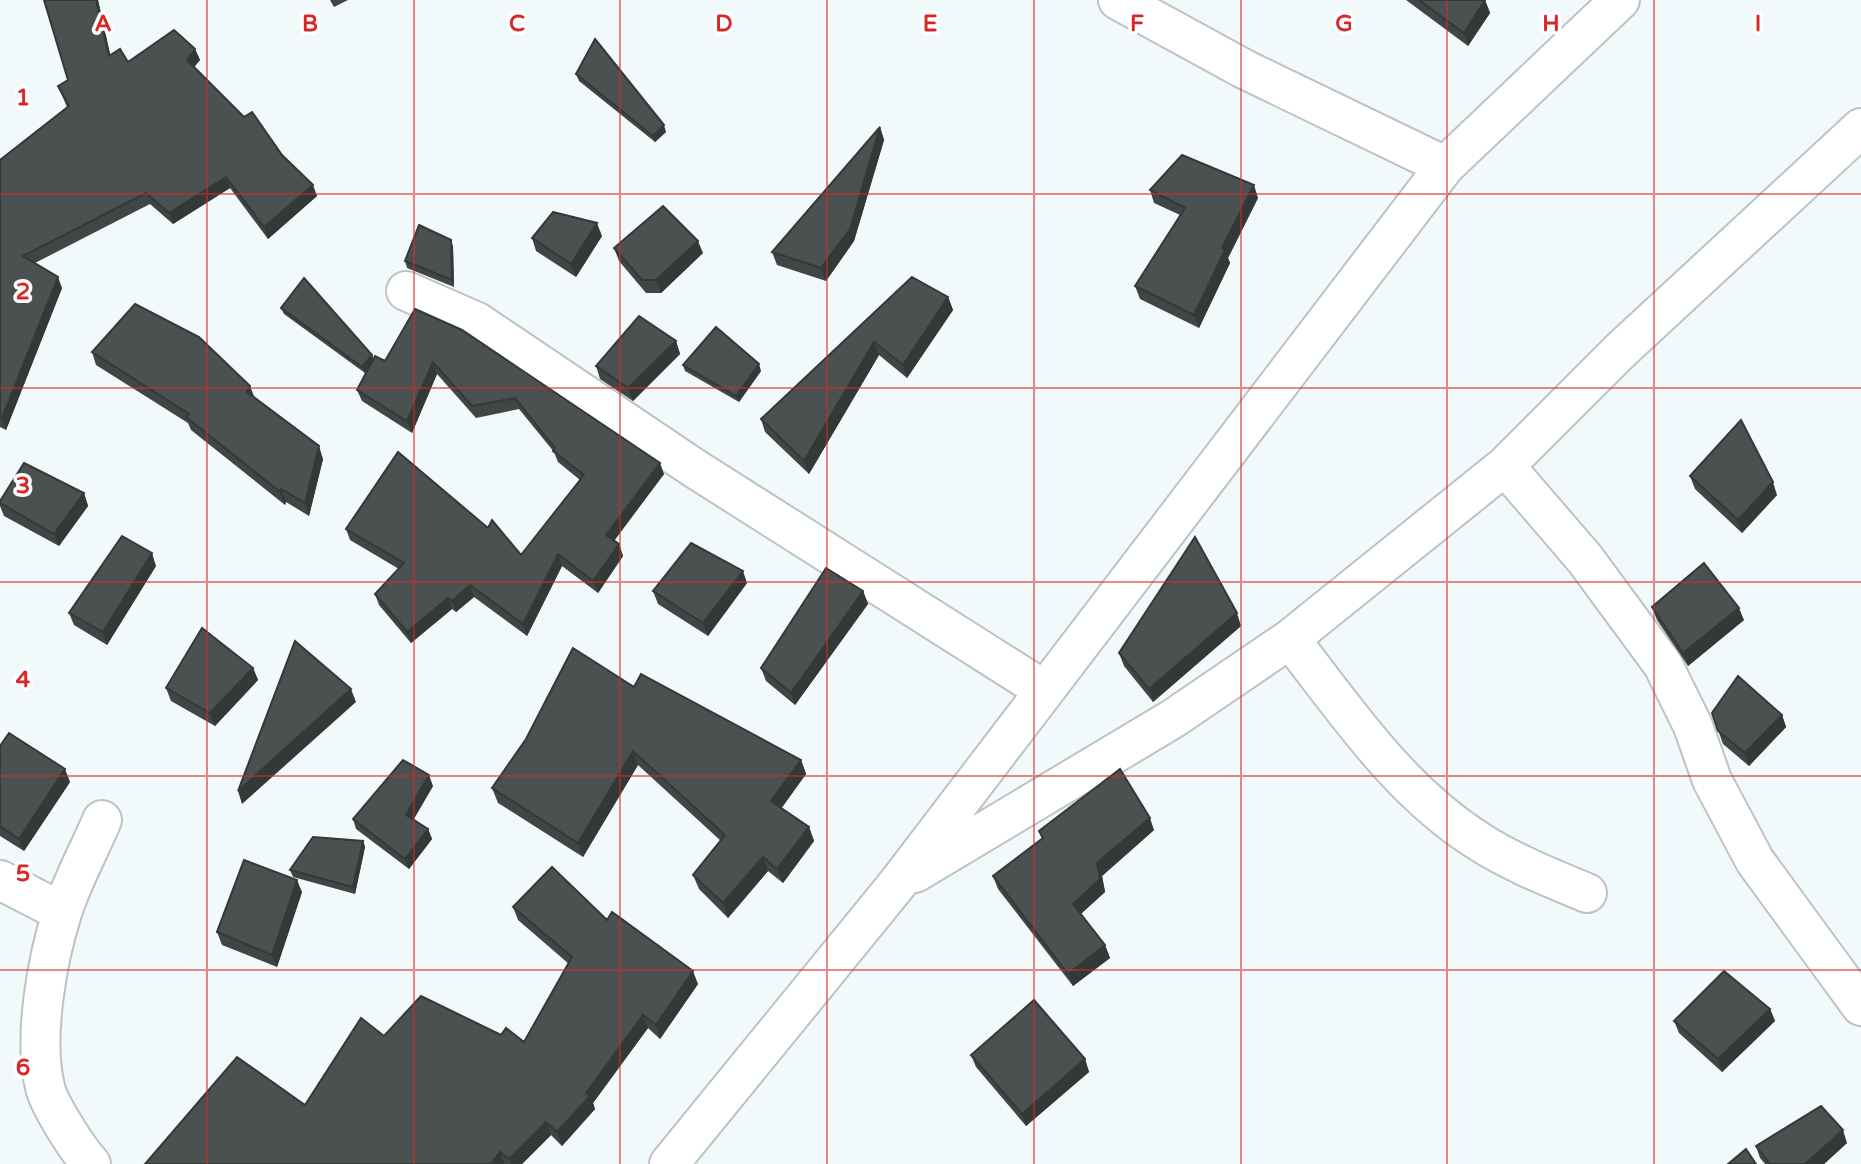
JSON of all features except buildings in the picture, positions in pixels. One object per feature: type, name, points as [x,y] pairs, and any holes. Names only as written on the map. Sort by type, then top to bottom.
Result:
[{"type":"street","points":[[1118,0],[1244,69],[1446,166]]},
{"type":"street","points":[[669,1164],[898,883],[1446,166],[1620,0]]},
{"type":"street","points":[[898,883],[1174,718],[1290,639],[1505,466],[1621,350],[1861,128]]},
{"type":"street","points":[[406,290],[477,322],[694,468],[1044,690]]},
{"type":"street","points":[[1505,466],[1585,559],[1663,665],[1693,726],[1712,780],[1755,861],[1861,1006]]},
{"type":"street","points":[[1290,639],[1379,754],[1427,802],[1480,842],[1587,893]]},
{"type":"street","points":[[91,1164],[81,1153],[45,1088],[41,1041],[49,966],[62,912],[102,820]]},
{"type":"street","points":[[0,880],[62,912]]}]
